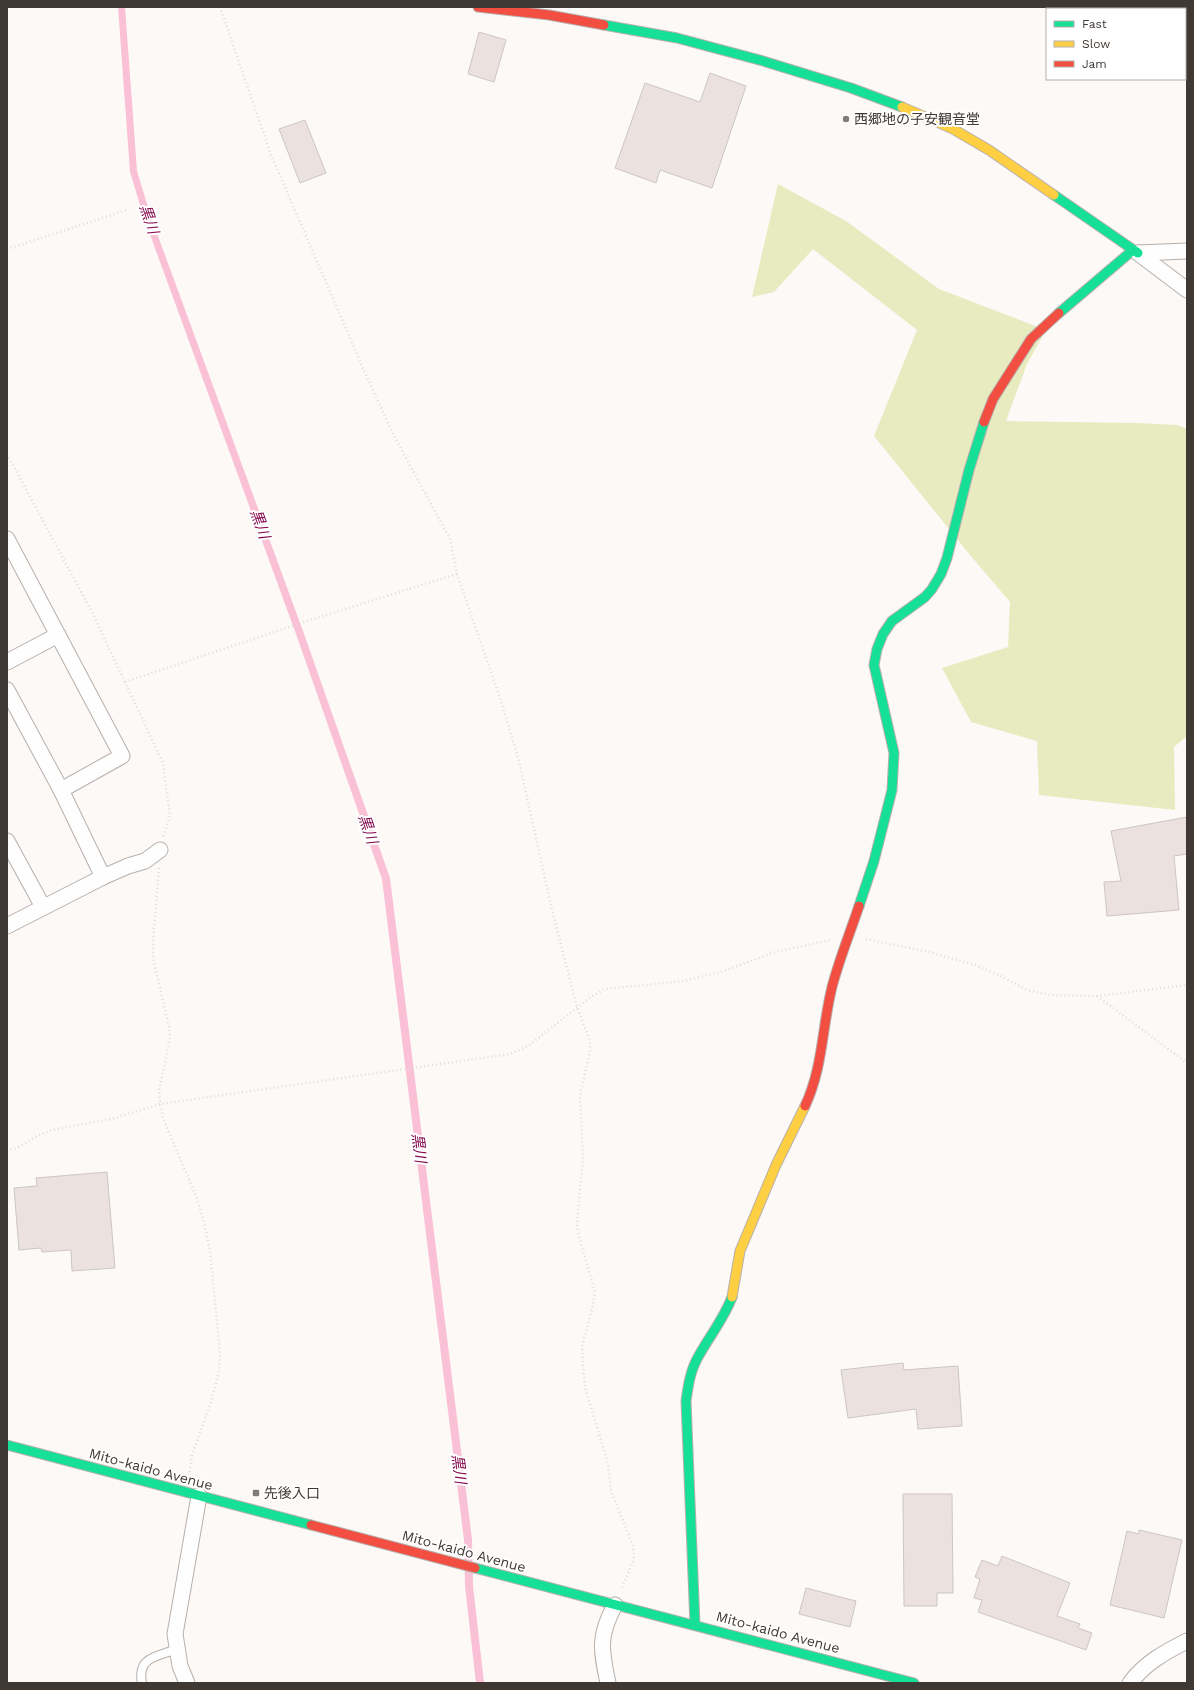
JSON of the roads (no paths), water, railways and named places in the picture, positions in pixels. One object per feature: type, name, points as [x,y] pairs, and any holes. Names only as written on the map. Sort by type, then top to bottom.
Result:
[{"type":"main road","points":[[478,7],[549,15],[677,38],[763,61],[851,88],[922,115],[953,129],[989,150],[1135,252],[1040,330],[1027,345],[993,399],[984,423],[969,470],[947,558],[942,572],[935,585],[925,597],[895,617],[881,636],[874,665],[894,753],[892,790],[874,861],[832,987],[821,1057],[812,1091],[776,1165],[740,1251],[734,1292],[728,1308],[696,1360],[688,1385],[686,1401],[687,1440],[695,1625]]},
{"type":"main road","name":"Mito-kaido Avenue","points":[[7,1445],[914,1683]]},
{"type":"street","points":[[1135,252],[1187,251]]},
{"type":"street","points":[[1135,252],[1187,290]]},
{"type":"street","points":[[7,539],[122,756],[60,790]]},
{"type":"street","points":[[7,662],[58,635]]},
{"type":"street","points":[[7,690],[60,790],[103,877]]},
{"type":"street","points":[[7,841],[43,907]]},
{"type":"street","points":[[7,926],[103,877],[128,866],[145,861],[160,850]]},
{"type":"street","points":[[188,1683],[180,1666],[175,1634],[192,1494]]},
{"type":"street","points":[[608,1683],[602,1655],[603,1630],[614,1605]]},
{"type":"street","points":[[1130,1683],[1138,1672],[1152,1661],[1187,1641]]},
{"type":"lane","points":[[142,1683],[141,1669],[144,1663],[177,1649]]},
{"type":"water","name":"黒川","points":[[118,7],[125,7],[137,171],[151,217],[303,631],[390,878],[472,1539],[473,1586],[484,1683],[476,1683],[465,1586],[464,1540],[382,879],[296,634],[144,218],[130,172]]},
{"type":"place","name":"西郷地の子安観音堂","points":[[846,119]]},
{"type":"place","name":"先後入口","points":[[256,1493]]}]
